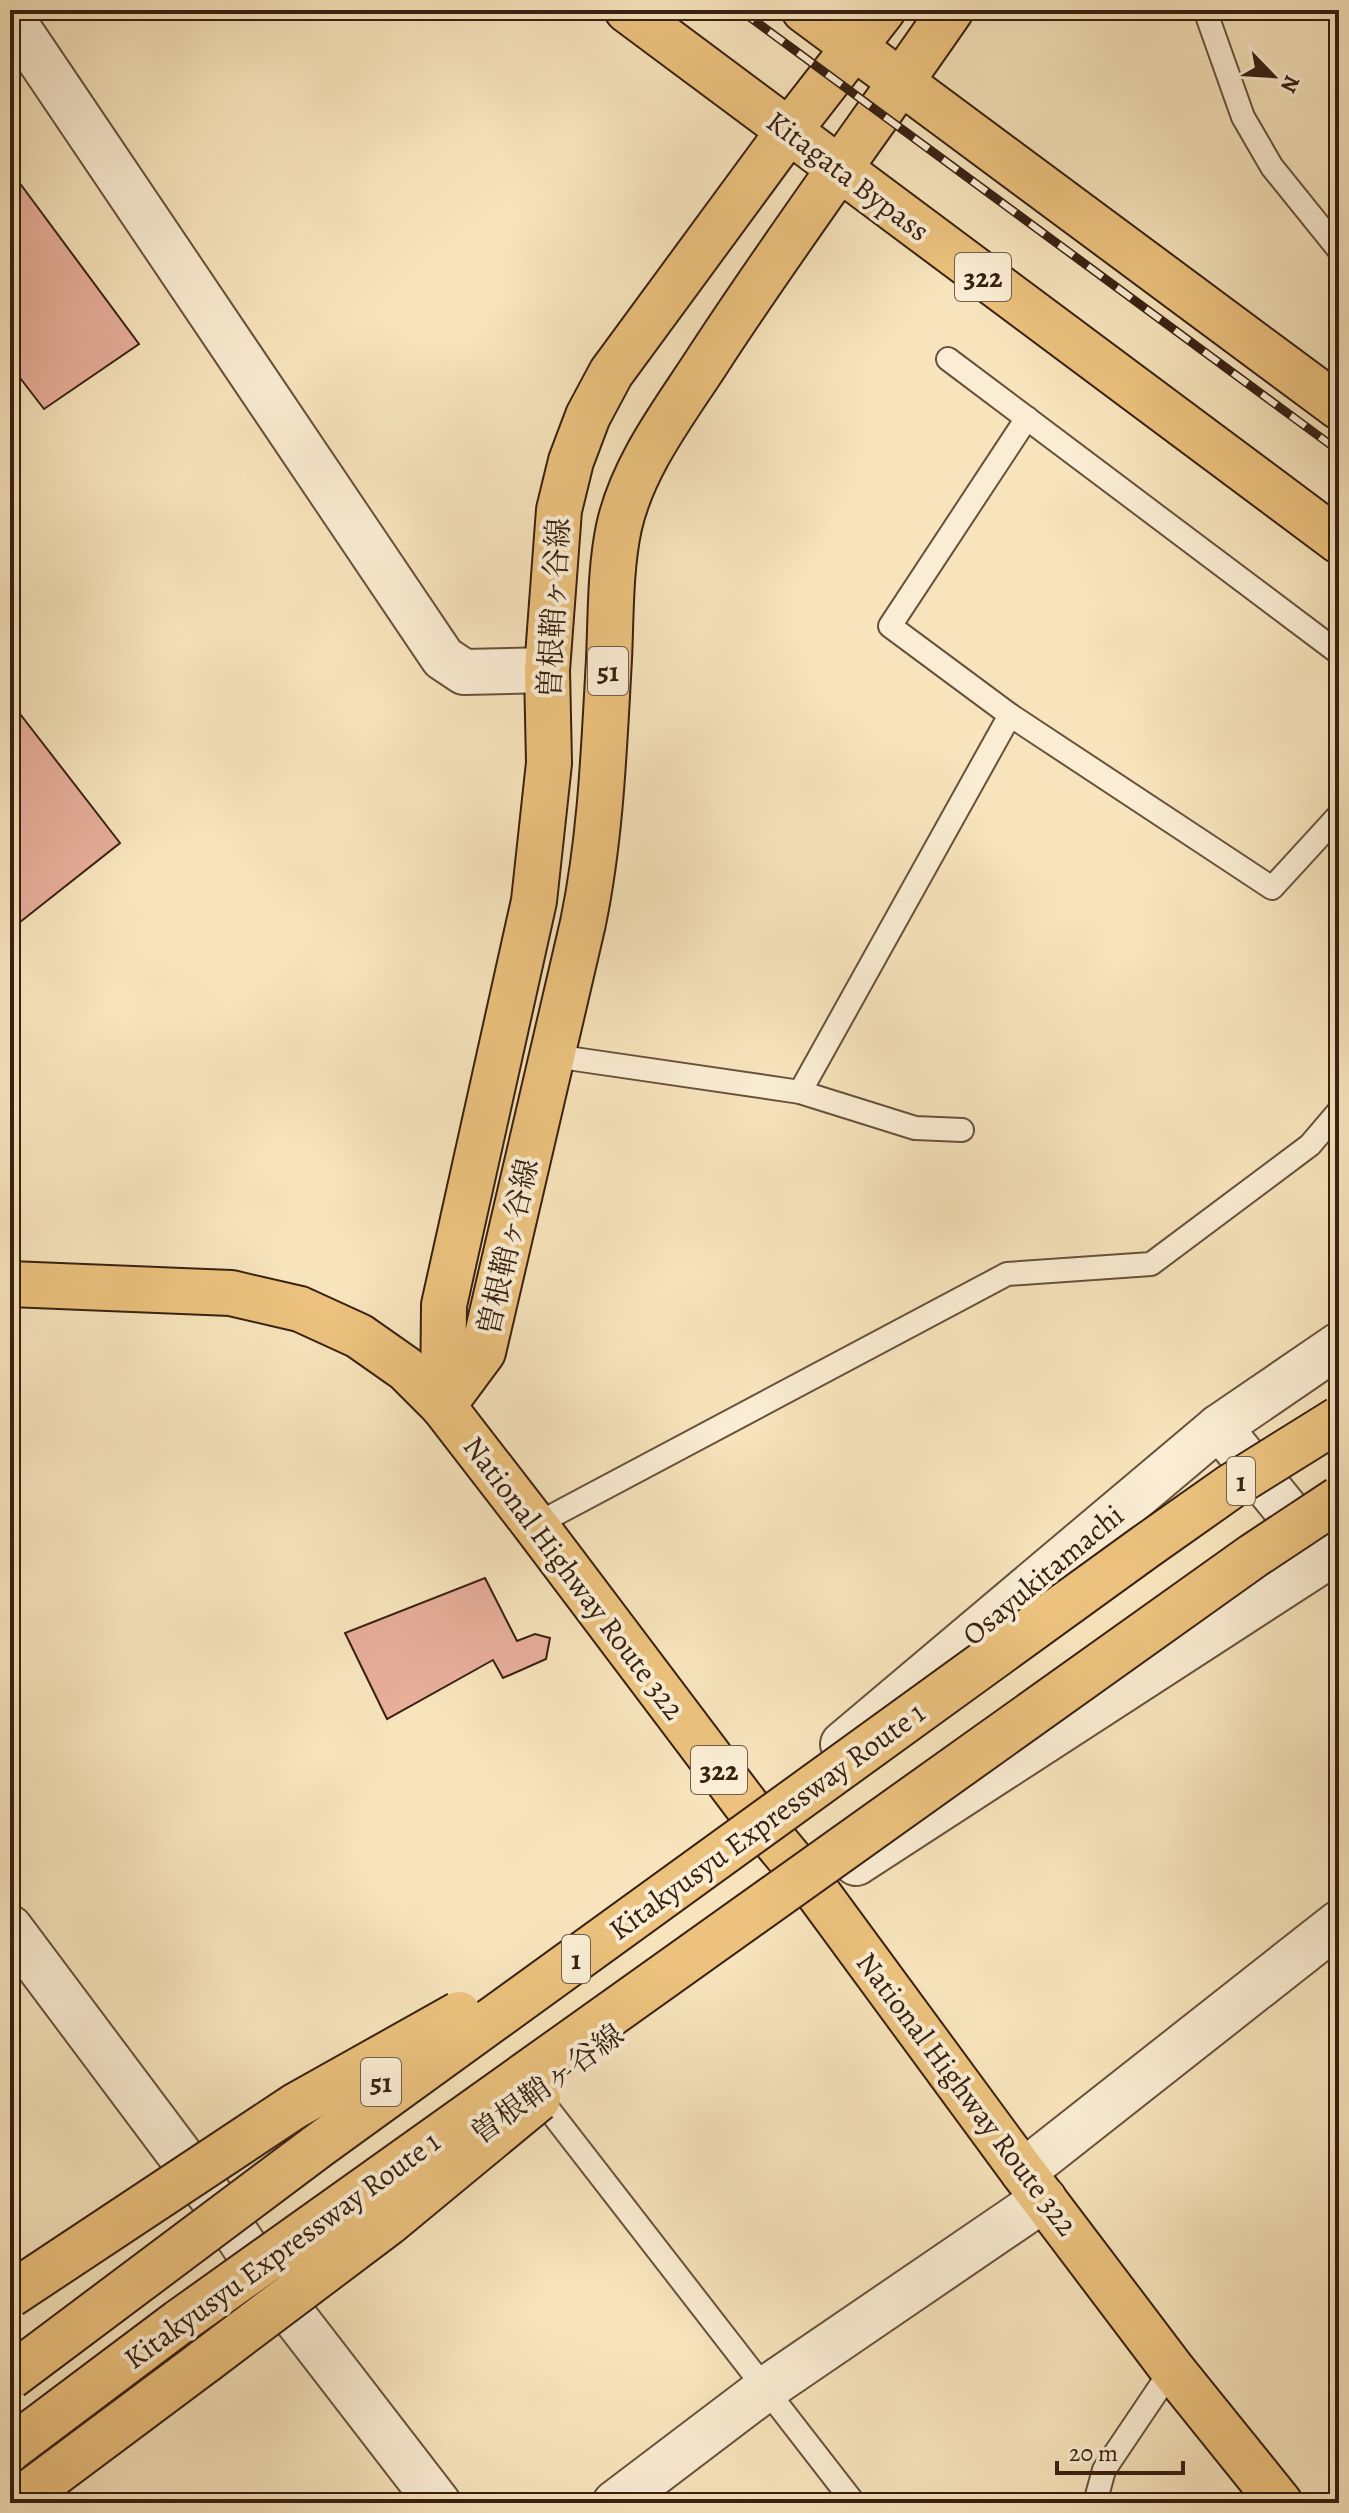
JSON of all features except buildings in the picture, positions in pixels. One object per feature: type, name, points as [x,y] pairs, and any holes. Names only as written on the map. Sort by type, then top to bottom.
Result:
[{"type":"main road","name":"Kitagata Bypass","points":[[627,10],[1339,541]]},
{"type":"main road","points":[[804,10],[1339,407]]},
{"type":"main road","name":"曽根鞘ヶ谷線","points":[[443,1406],[444,1305],[534,901],[541,854],[549,763],[547,670],[559,510],[571,461],[588,416],[611,373],[788,132],[883,10]]},
{"type":"main road","name":"曽根鞘ヶ谷線","points":[[443,1406],[483,1352],[554,1056],[594,868],[601,813],[614,568],[619,526],[633,485],[659,435],[772,261],[951,10]]},
{"type":"main road","name":"National Highway Route 322","points":[[10,1284],[231,1293],[300,1309],[359,1336],[406,1369],[443,1406],[756,1818],[819,1876],[1033,2186],[1172,2369],[1280,2503]]},
{"type":"main road","name":"Kitakyusyu Expressway Route 1","points":[[10,2377],[331,2136],[1145,1547],[1230,1487],[1339,1419]]},
{"type":"main road","name":"Kitakyusyu Expressway Route 1","points":[[10,2449],[179,2322],[819,1876],[1253,1556],[1339,1499]]},
{"type":"main road","points":[[10,2295],[295,2106],[459,2014],[1024,1619],[1145,1547]]},
{"type":"main road","name":"51","points":[[10,2351],[213,2199],[756,1818]]},
{"type":"main road","name":"曽根鞘ヶ谷線","points":[[10,2480],[273,2289],[819,1876]]},
{"type":"main road","points":[[15,2503],[388,2223],[819,1876]]},
{"type":"street","points":[[10,16],[443,658],[464,672],[547,670]]},
{"type":"street","name":"Osayukitamachi","points":[[756,1818],[1219,1427],[1339,1345]]},
{"type":"street","points":[[819,1876],[1336,1557],[1219,1427]]},
{"type":"street","points":[[615,2503],[1033,2186],[1339,1923]]},
{"type":"street","points":[[10,1928],[213,2199],[273,2289],[438,2503]]},
{"type":"lane","points":[[1205,10],[1243,117],[1272,167],[1339,250]]},
{"type":"lane","points":[[948,359],[1339,653]]},
{"type":"lane","points":[[1027,418],[890,626],[1010,715],[1272,888],[1339,815]]},
{"type":"lane","points":[[800,1092],[1010,715]]},
{"type":"lane","points":[[554,1056],[800,1092],[915,1128],[962,1130]]},
{"type":"lane","points":[[535,1525],[1007,1274],[1151,1264],[1310,1145],[1339,1111]]},
{"type":"lane","points":[[535,2092],[854,2503]]},
{"type":"lane","points":[[1095,2503],[1104,2470],[1172,2369]]},
{"type":"railway","points":[[740,10],[1339,451]]}]
